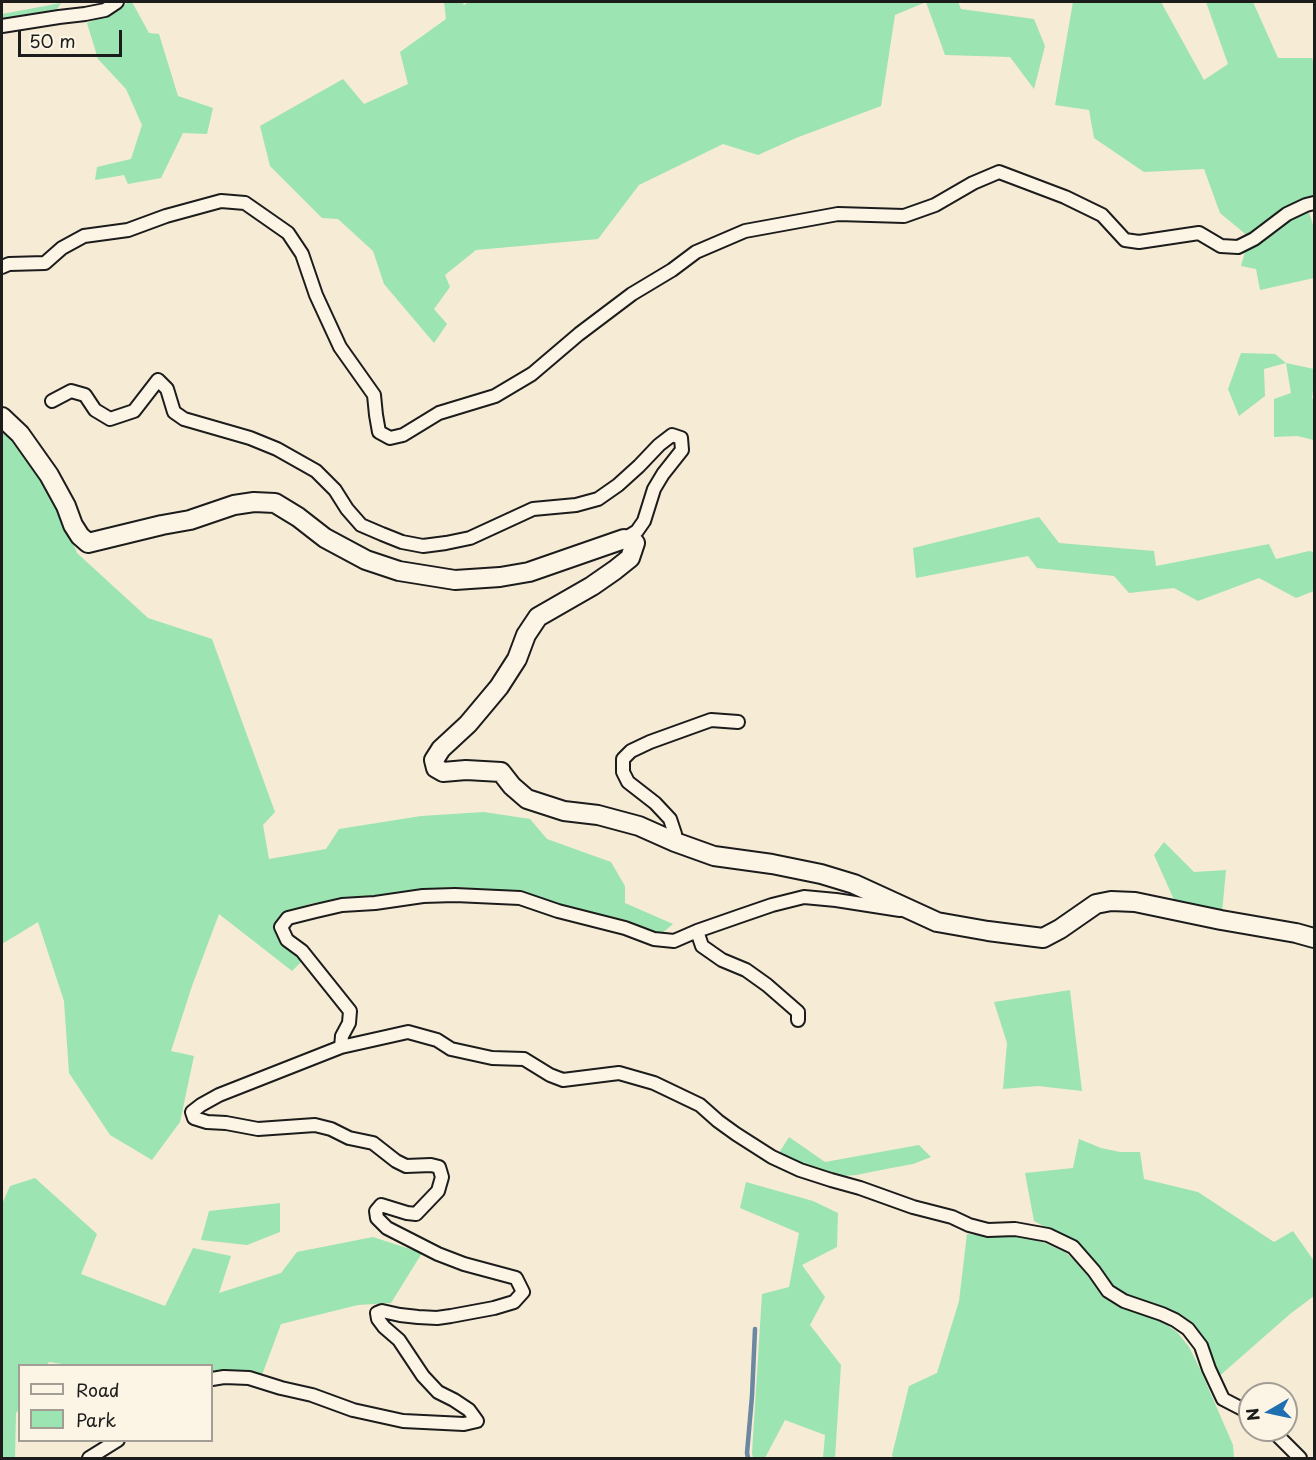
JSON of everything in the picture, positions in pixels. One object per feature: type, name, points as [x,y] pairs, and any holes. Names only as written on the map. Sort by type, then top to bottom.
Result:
[{"type":"main road","points":[[2,417],[20,434],[49,475],[66,506],[73,525],[87,543],[190,520],[234,505],[254,502],[275,503],[325,538],[366,560],[399,571],[455,580],[500,577],[529,572],[624,539],[635,543],[630,558],[615,570],[538,617],[526,635],[517,659],[499,687],[468,724],[441,749],[434,760],[436,768],[443,772],[466,770],[501,772],[527,800],[564,811],[639,826],[714,856],[821,874],[854,884],[937,922],[1043,938],[1096,904],[1111,901],[1135,902],[1314,938]]},
{"type":"street","points":[[2,26],[85,14],[105,9],[117,2]]},
{"type":"street","points":[[2,267],[9,264],[45,263],[62,248],[84,236],[128,230],[166,216],[221,201],[245,203],[288,233],[302,254],[316,295],[340,347],[374,395],[375,415],[380,432],[390,438],[403,435],[439,413],[495,396],[532,374],[632,294],[672,270],[696,252],[745,231],[838,214],[904,216],[935,205],[973,183],[999,172],[1065,197],[1101,215],[1125,240],[1139,242],[1198,233],[1221,246],[1238,247],[1254,239],[1287,214],[1314,203]]},
{"type":"street","points":[[52,402],[72,391],[85,394],[95,410],[110,418],[134,411],[158,380],[167,389],[174,412],[184,419],[250,438],[277,449],[316,471],[335,490],[361,525],[402,542],[423,546],[470,538],[533,508],[576,505],[598,500],[618,485],[672,435],[681,438],[682,450],[654,489],[644,521],[637,531],[624,539]]},
{"type":"street","points":[[675,842],[670,819],[655,803],[628,782],[623,772],[624,759],[631,751],[651,742],[711,720],[738,722]]},
{"type":"street","points":[[341,1047],[342,1036],[349,1023],[350,1011],[302,951],[287,940],[281,927],[288,918],[316,910],[423,896],[520,898],[558,911],[625,927],[654,939],[674,941],[772,905],[804,897],[912,912]]},
{"type":"street","points":[[697,931],[702,946],[722,960],[746,969],[767,985],[798,1012],[798,1020]]},
{"type":"street","points":[[213,1379],[249,1378],[312,1395],[353,1410],[403,1420],[464,1424],[477,1421],[469,1410],[438,1392],[423,1376],[399,1340],[378,1319],[377,1313],[382,1311],[437,1318],[451,1316],[514,1302],[523,1292],[516,1278],[464,1264],[438,1254],[387,1228],[377,1218],[376,1211],[381,1205],[416,1214],[438,1191],[442,1177],[440,1167],[406,1166],[373,1143],[349,1138],[331,1129],[315,1125],[258,1130],[226,1123],[207,1122],[194,1118],[192,1112],[219,1095],[341,1047],[408,1032],[437,1040],[452,1049],[492,1059],[524,1059],[563,1080],[619,1072],[654,1083],[700,1105],[736,1134],[772,1157],[800,1170],[987,1230],[1015,1229],[1048,1235],[1072,1247],[1094,1271],[1108,1291],[1124,1301],[1169,1317],[1188,1329],[1201,1346],[1222,1399],[1238,1407]]},
{"type":"street","points":[[89,1458],[115,1442]]},
{"type":"street","points":[[1284,1442],[1300,1458]]},
{"type":"green space","points":[[132,2],[149,33],[159,34],[178,96],[213,108],[207,134],[183,133],[161,178],[128,184],[124,175],[95,180],[97,167],[131,159],[142,125],[126,89],[98,59],[87,23]]},
{"type":"green space","points":[[444,2],[462,2],[464,5],[469,2],[926,2],[895,15],[881,106],[758,155],[723,144],[639,185],[598,239],[476,250],[445,275],[450,287],[434,309],[447,324],[434,343],[384,284],[373,251],[338,219],[322,218],[270,166],[260,126],[343,79],[364,104],[408,84],[400,52],[446,19]]},
{"type":"green space","points":[[926,2],[958,2],[961,9],[1034,19],[1045,46],[1034,89],[1010,57],[945,55]]},
{"type":"green space","points":[[1073,2],[1161,2],[1204,80],[1228,64],[1206,2],[1253,2],[1278,58],[1312,58],[1314,64],[1314,198],[1249,237],[1220,213],[1204,169],[1144,172],[1094,138],[1089,110],[1055,105]]},
{"type":"green space","points":[[61,3],[56,11],[2,22],[2,14]]},
{"type":"green space","points":[[1309,212],[1314,228],[1314,278],[1260,290],[1256,269],[1241,266],[1246,248],[1291,218]]},
{"type":"green space","points":[[1241,353],[1275,354],[1286,363],[1264,369],[1265,396],[1239,416],[1228,389]]},
{"type":"green space","points":[[1286,363],[1314,369],[1312,398],[1314,401],[1314,440],[1297,436],[1274,437],[1274,399],[1291,393]]},
{"type":"green space","points":[[2,430],[38,469],[58,507],[77,553],[148,618],[212,639],[275,812],[263,825],[269,859],[326,849],[339,829],[421,816],[484,812],[530,819],[547,839],[611,862],[625,886],[625,903],[673,924],[661,934],[626,920],[563,907],[521,891],[452,887],[313,903],[283,913],[273,928],[282,945],[302,961],[292,971],[219,914],[171,1051],[194,1056],[180,1122],[152,1160],[110,1135],[69,1073],[64,1001],[38,922],[2,944]]},
{"type":"green space","points":[[1039,517],[1059,543],[1154,551],[1156,566],[1269,544],[1276,559],[1309,551],[1314,552],[1314,591],[1296,598],[1259,578],[1198,601],[1174,588],[1129,593],[1114,576],[1037,568],[1028,556],[916,578],[913,548]]},
{"type":"green space","points":[[1164,842],[1194,872],[1226,870],[1222,913],[1175,902],[1154,855]]},
{"type":"green space","points":[[1070,990],[1082,1091],[1038,1086],[1003,1089],[1007,1043],[994,1002]]},
{"type":"green space","points":[[789,1137],[825,1162],[919,1145],[931,1157],[913,1164],[856,1175],[830,1177],[799,1165],[779,1153]]},
{"type":"green space","points":[[1079,1139],[1101,1148],[1120,1152],[1140,1152],[1144,1179],[1198,1192],[1274,1242],[1293,1231],[1314,1261],[1314,1296],[1216,1379],[1192,1327],[1174,1313],[1135,1301],[1113,1289],[1101,1267],[1077,1244],[1034,1221],[1025,1173],[1073,1168]]},
{"type":"green space","points":[[35,1178],[97,1234],[81,1274],[165,1306],[193,1248],[231,1256],[219,1293],[281,1273],[297,1252],[373,1237],[422,1253],[391,1303],[358,1305],[281,1324],[262,1375],[237,1371],[213,1372],[213,1364],[62,1364],[49,1362],[48,1364],[18,1364],[15,1458],[2,1458],[2,1204],[10,1186]]},
{"type":"green space","points":[[746,1182],[813,1201],[838,1213],[837,1247],[802,1265],[825,1297],[810,1325],[841,1365],[835,1458],[823,1458],[825,1435],[785,1420],[765,1458],[753,1458],[762,1294],[789,1287],[799,1233],[740,1208]]},
{"type":"green space","points":[[280,1203],[280,1232],[247,1245],[201,1240],[209,1211]]},
{"type":"green space","points":[[967,1234],[1023,1237],[1065,1252],[1117,1306],[1160,1320],[1177,1332],[1189,1347],[1200,1369],[1233,1445],[1234,1458],[893,1458],[909,1386],[937,1373],[959,1301]]},
{"type":"waterway","points":[[748,1458],[755,1329]]}]
